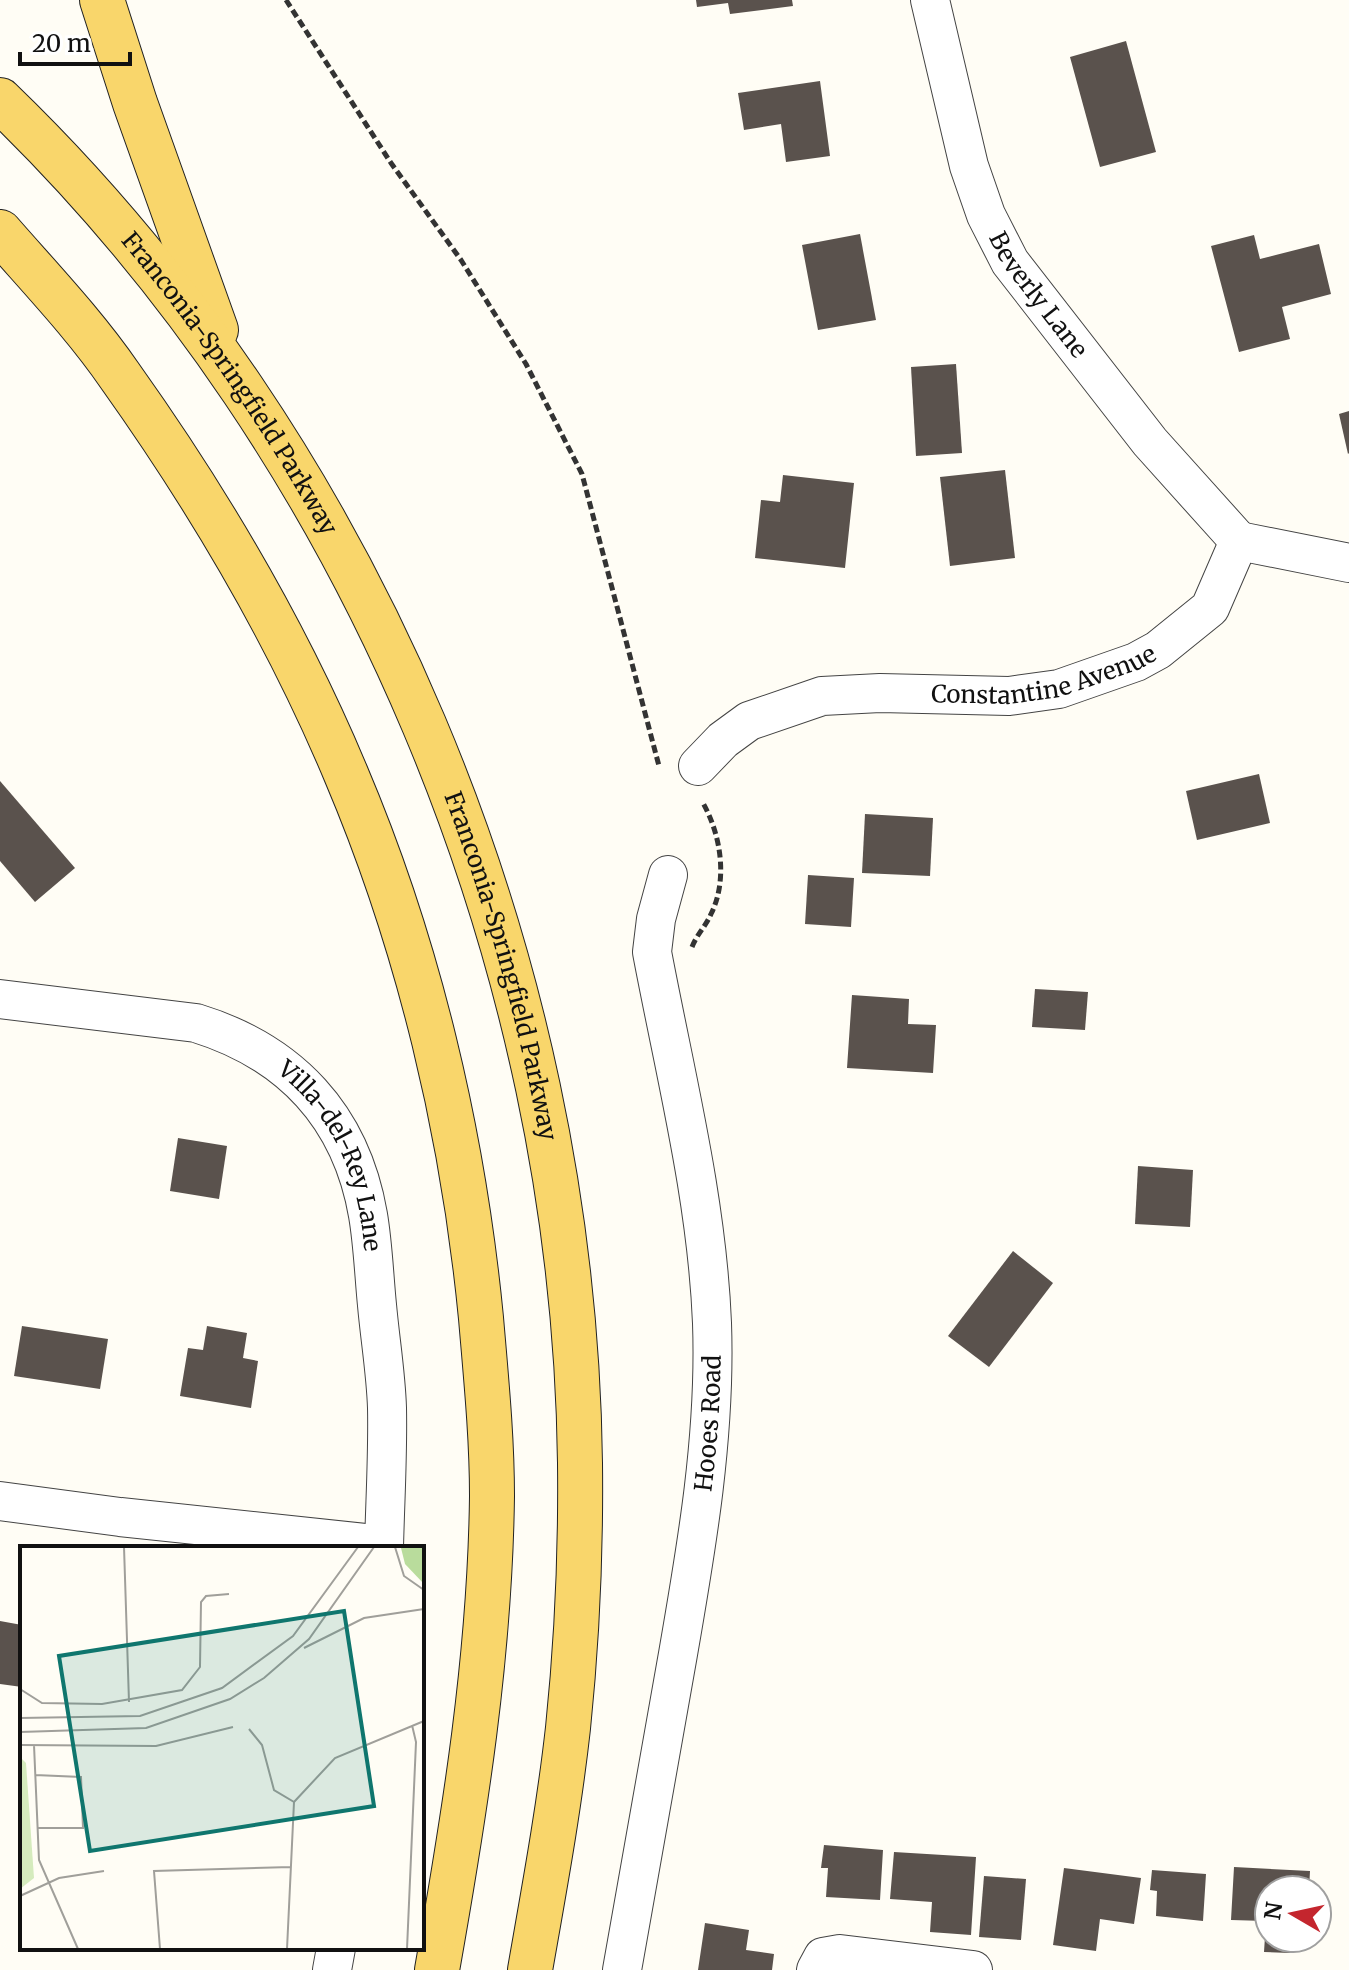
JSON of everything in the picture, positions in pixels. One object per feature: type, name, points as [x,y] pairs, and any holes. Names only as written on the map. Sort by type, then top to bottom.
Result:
[{"type":"main road","points":[[102,0],[140,117],[233,378]]},
{"type":"main road","name":"Franconia-Springfield Parkway","points":[[0,100],[134,246],[193,321],[269,433],[346,561],[428,735],[454,800],[515,993],[557,1190],[574,1329],[578,1397],[580,1533],[574,1665],[568,1731],[530,1970]]},
{"type":"main road","points":[[0,232],[118,372],[202,496],[267,610],[348,778],[394,904],[448,1099],[471,1227],[484,1355],[492,1492],[481,1696],[463,1825],[437,1970]]},
{"type":"street","name":"Beverly Lane","points":[[930,0],[969,166],[986,215],[1010,262],[1150,442],[1239,541]]},
{"type":"street","name":"Constantine Avenue","points":[[687,778],[723,740],[749,721],[822,696],[880,693],[1009,696],[1059,689],[1136,662],[1158,650],[1210,608],[1239,541]]},
{"type":"street","points":[[1239,541],[1349,563]]},
{"type":"street","name":"Hooes Road","points":[[622,1970],[704,1493],[711,1412],[712,1323],[700,1201],[652,952],[656,919],[668,875]]},
{"type":"street","name":"Villa-del-Rey Lane","points":[[0,999],[196,1023],[216,1029],[250,1044],[275,1060],[316,1096],[344,1139],[368,1215],[387,1407],[384,1546]]},
{"type":"street","points":[[0,1501],[384,1546]]},
{"type":"street","points":[[332,1970],[336,1950]]},
{"type":"street","points":[[816,1970],[823,1957],[840,1954],[973,1970]]},
{"type":"path","points":[[286,0],[391,163],[461,260],[510,338],[582,474],[659,765],[687,778],[705,804],[716,833],[722,875],[711,914],[698,933],[687,961]]},
{"type":"building","points":[[696,0],[792,0],[793,6],[730,14],[728,3],[697,7]]},
{"type":"building","points":[[1126,41],[1156,152],[1100,167],[1070,57]]},
{"type":"building","points":[[820,81],[830,156],[786,162],[781,124],[744,130],[738,93]]},
{"type":"building","points":[[860,234],[876,320],[818,330],[802,245]]},
{"type":"building","points":[[1254,235],[1260,259],[1319,244],[1331,294],[1282,307],[1290,339],[1239,352],[1211,246]]},
{"type":"building","points":[[956,364],[962,453],[916,456],[911,367]]},
{"type":"building","points":[[1349,411],[1349,453],[1348,454],[1339,414]]},
{"type":"building","points":[[1005,470],[1015,558],[950,566],[940,477]]},
{"type":"building","points":[[783,475],[854,483],[845,568],[755,558],[761,500],[780,502]]},
{"type":"building","points":[[1259,774],[1270,823],[1197,840],[1186,791]]},
{"type":"building","points":[[0,781],[75,868],[35,902],[0,861]]},
{"type":"building","points":[[865,814],[933,818],[930,876],[862,873]]},
{"type":"building","points":[[808,875],[854,878],[851,927],[805,924]]},
{"type":"building","points":[[1035,989],[1088,992],[1085,1030],[1032,1027]]},
{"type":"building","points":[[852,995],[909,999],[908,1024],[936,1025],[933,1073],[847,1068]]},
{"type":"building","points":[[178,1138],[227,1146],[219,1199],[170,1191]]},
{"type":"building","points":[[1138,1166],[1193,1170],[1190,1227],[1135,1224]]},
{"type":"building","points":[[1013,1251],[1053,1283],[989,1367],[948,1336]]},
{"type":"building","points":[[22,1326],[108,1339],[100,1389],[14,1376]]},
{"type":"building","points":[[207,1326],[247,1333],[243,1358],[258,1361],[251,1408],[180,1396],[188,1348],[203,1350]]},
{"type":"building","points":[[0,1621],[20,1625],[20,1687],[0,1684]]},
{"type":"building","points":[[824,1845],[883,1850],[880,1900],[826,1897],[828,1868],[821,1868]]},
{"type":"building","points":[[894,1852],[976,1857],[971,1935],[930,1932],[932,1902],[890,1899]]},
{"type":"building","points":[[1234,1867],[1310,1871],[1310,1874],[1253,1874],[1253,1921],[1231,1920]]},
{"type":"building","points":[[1064,1868],[1141,1878],[1134,1924],[1100,1919],[1096,1951],[1053,1945]]},
{"type":"building","points":[[1152,1870],[1206,1874],[1203,1921],[1156,1916],[1157,1891],[1150,1890]]},
{"type":"building","points":[[984,1876],[1026,1879],[1021,1940],[979,1937]]},
{"type":"building","points":[[705,1923],[749,1930],[746,1950],[774,1954],[772,1970],[698,1970]]}]
